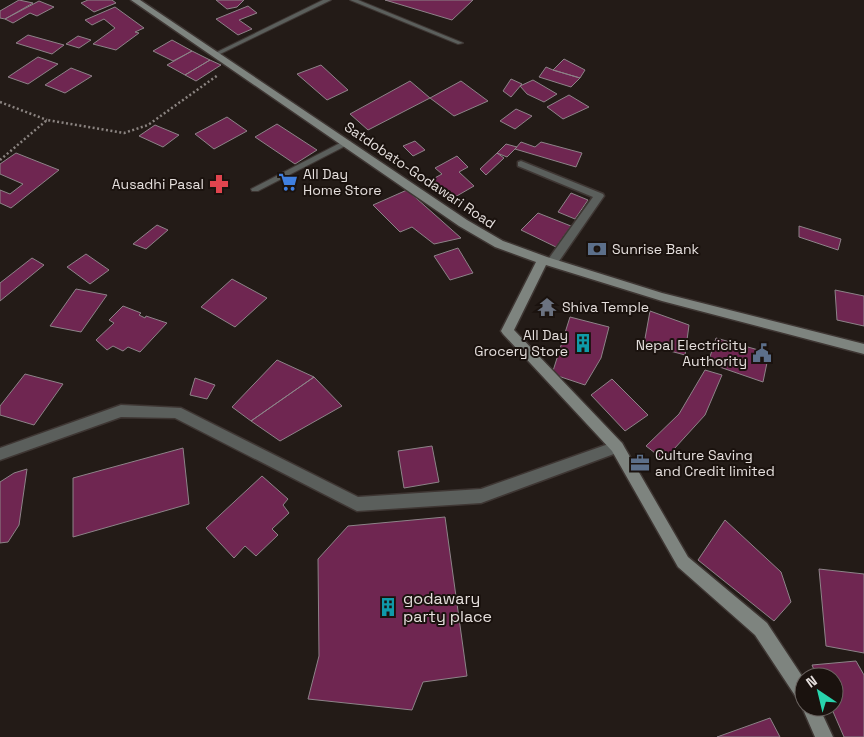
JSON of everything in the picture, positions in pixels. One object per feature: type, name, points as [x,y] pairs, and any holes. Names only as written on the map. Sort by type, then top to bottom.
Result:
[{"type":"street","name":"Satdobato-Godawari Road","points":[[135,0],[499,244],[662,297],[864,349]]},
{"type":"street","points":[[521,164],[599,196],[548,261],[507,331],[617,447],[683,562],[761,629],[794,679]]},
{"type":"street","points":[[0,454],[121,411],[176,412],[357,504],[481,496],[617,447]]},
{"type":"street","points":[[815,717],[824,737]]},
{"type":"lane","points":[[216,54],[328,0]]},
{"type":"lane","points":[[353,0],[460,43]]},
{"type":"lane","points":[[255,190],[347,143]]},
{"type":"path","points":[[0,102],[47,120],[124,133],[148,125],[233,65]]},
{"type":"path","points":[[0,160],[47,120]]},
{"type":"building","points":[[19,0],[33,3],[5,19],[0,18],[0,11]]},
{"type":"building","points":[[88,0],[112,0],[116,3],[94,12],[81,3]]},
{"type":"building","points":[[216,0],[244,0],[237,7],[227,9]]},
{"type":"building","points":[[385,0],[473,0],[452,20]]},
{"type":"building","points":[[39,1],[54,7],[37,16],[30,13],[13,23],[5,19]]},
{"type":"building","points":[[248,6],[257,13],[239,20],[252,29],[238,35],[216,19]]},
{"type":"building","points":[[115,7],[144,28],[135,32],[139,33],[116,50],[93,44],[115,28],[104,19],[92,25],[85,20]]},
{"type":"building","points":[[28,35],[64,45],[52,54],[16,43]]},
{"type":"building","points":[[78,36],[91,40],[79,48],[66,44]]},
{"type":"building","points":[[172,40],[192,51],[173,61],[153,51]]},
{"type":"building","points":[[192,51],[210,60],[185,75],[167,65]]},
{"type":"building","points":[[38,57],[58,64],[28,84],[8,77]]},
{"type":"building","points":[[564,59],[585,70],[580,78],[553,70]]},
{"type":"building","points":[[210,60],[221,65],[196,81],[185,75]]},
{"type":"building","points":[[321,65],[348,90],[327,100],[297,74]]},
{"type":"building","points":[[546,67],[580,78],[571,87],[539,77]]},
{"type":"building","points":[[71,68],[92,76],[65,93],[45,85]]},
{"type":"building","points":[[511,79],[522,84],[511,97],[503,91]]},
{"type":"building","points":[[533,80],[557,94],[544,102],[527,94],[520,86]]},
{"type":"building","points":[[410,81],[430,98],[368,130],[350,114]]},
{"type":"building","points":[[461,81],[488,101],[454,116],[430,98]]},
{"type":"building","points":[[569,95],[589,107],[563,119],[547,107]]},
{"type":"building","points":[[516,109],[532,116],[515,129],[500,121]]},
{"type":"building","points":[[227,117],[247,131],[214,149],[195,134]]},
{"type":"building","points":[[277,124],[317,150],[295,164],[255,137]]},
{"type":"building","points":[[155,125],[179,135],[163,147],[139,136]]},
{"type":"building","points":[[415,141],[425,150],[413,156],[403,146]]},
{"type":"building","points":[[521,142],[535,147],[541,142],[582,153],[576,167],[515,149]]},
{"type":"building","points":[[506,144],[517,147],[507,157],[497,153]]},
{"type":"building","points":[[16,153],[59,170],[11,208],[0,203],[0,190],[10,194],[23,184],[0,174],[0,164]]},
{"type":"building","points":[[497,153],[504,158],[486,175],[480,169]]},
{"type":"building","points":[[457,156],[468,167],[459,172],[474,186],[455,197],[431,180],[442,174],[435,168]]},
{"type":"building","points":[[407,190],[461,238],[434,244],[412,227],[400,232],[373,205]]},
{"type":"building","points":[[571,193],[588,200],[575,219],[558,212]]},
{"type":"building","points":[[538,213],[571,226],[556,247],[521,230]]},
{"type":"building","points":[[157,225],[168,230],[146,249],[133,244]]},
{"type":"building","points":[[799,226],[841,239],[838,250],[799,237]]},
{"type":"building","points":[[458,248],[473,273],[450,280],[434,256]]},
{"type":"building","points":[[86,254],[109,270],[90,284],[67,267]]},
{"type":"building","points":[[32,258],[44,265],[0,301],[0,283]]},
{"type":"building","points":[[232,279],[267,298],[235,327],[201,307]]},
{"type":"building","points":[[76,289],[107,295],[81,332],[50,326]]},
{"type":"building","points":[[835,290],[864,296],[864,326],[837,320]]},
{"type":"building","points":[[123,306],[141,313],[139,315],[145,318],[146,316],[167,323],[140,352],[128,347],[123,351],[113,346],[107,350],[96,340],[114,323],[109,320]]},
{"type":"building","points":[[650,311],[689,325],[685,355],[644,344]]},
{"type":"building","name":"All Day Grocery Store","points":[[570,317],[609,327],[601,358],[585,385],[552,374]]},
{"type":"building","points":[[716,338],[769,353],[763,382],[708,363]]},
{"type":"building","points":[[277,360],[314,377],[251,421],[232,407]]},
{"type":"building","points":[[705,370],[722,375],[705,415],[664,460],[646,446],[679,414]]},
{"type":"building","points":[[25,374],[63,384],[34,425],[0,415],[0,406]]},
{"type":"building","points":[[314,377],[342,406],[280,441],[251,421]]},
{"type":"building","points":[[195,378],[215,385],[207,399],[190,395]]},
{"type":"building","points":[[612,379],[648,415],[625,431],[591,395]]},
{"type":"building","points":[[432,446],[439,482],[404,488],[398,451]]},
{"type":"building","points":[[183,448],[189,504],[73,537],[73,478]]},
{"type":"building","points":[[27,469],[19,525],[8,542],[0,543],[0,482],[14,473]]},
{"type":"building","points":[[262,476],[288,499],[283,505],[289,513],[272,529],[278,535],[256,556],[245,546],[234,558],[206,528]]},
{"type":"building","name":"godawary party place","points":[[445,517],[467,676],[423,682],[412,710],[308,699],[319,656],[318,559],[348,526]]},
{"type":"building","points":[[725,520],[781,572],[791,602],[774,621],[698,560]]},
{"type":"building","points":[[819,569],[864,574],[864,653],[826,646]]},
{"type":"building","points":[[856,661],[864,675],[864,737],[844,737],[835,717],[844,717],[844,667],[813,667],[812,665]]},
{"type":"building","points":[[770,718],[780,737],[717,737]]},
{"type":"place","name":"All Day Home Store","points":[[288,182]]},
{"type":"place","name":"Ausadhi Pasal","points":[[219,184]]},
{"type":"place","name":"Sunrise Bank","points":[[597,249]]},
{"type":"place","name":"Shiva Temple","points":[[547,307]]},
{"type":"place","name":"All Day Grocery Store","points":[[583,343]]},
{"type":"place","name":"Nepal Electricity Authority","points":[[762,353]]},
{"type":"place","name":"Culture Saving and Credit limited","points":[[640,463]]},
{"type":"place","name":"godawary party place","points":[[388,607]]}]
